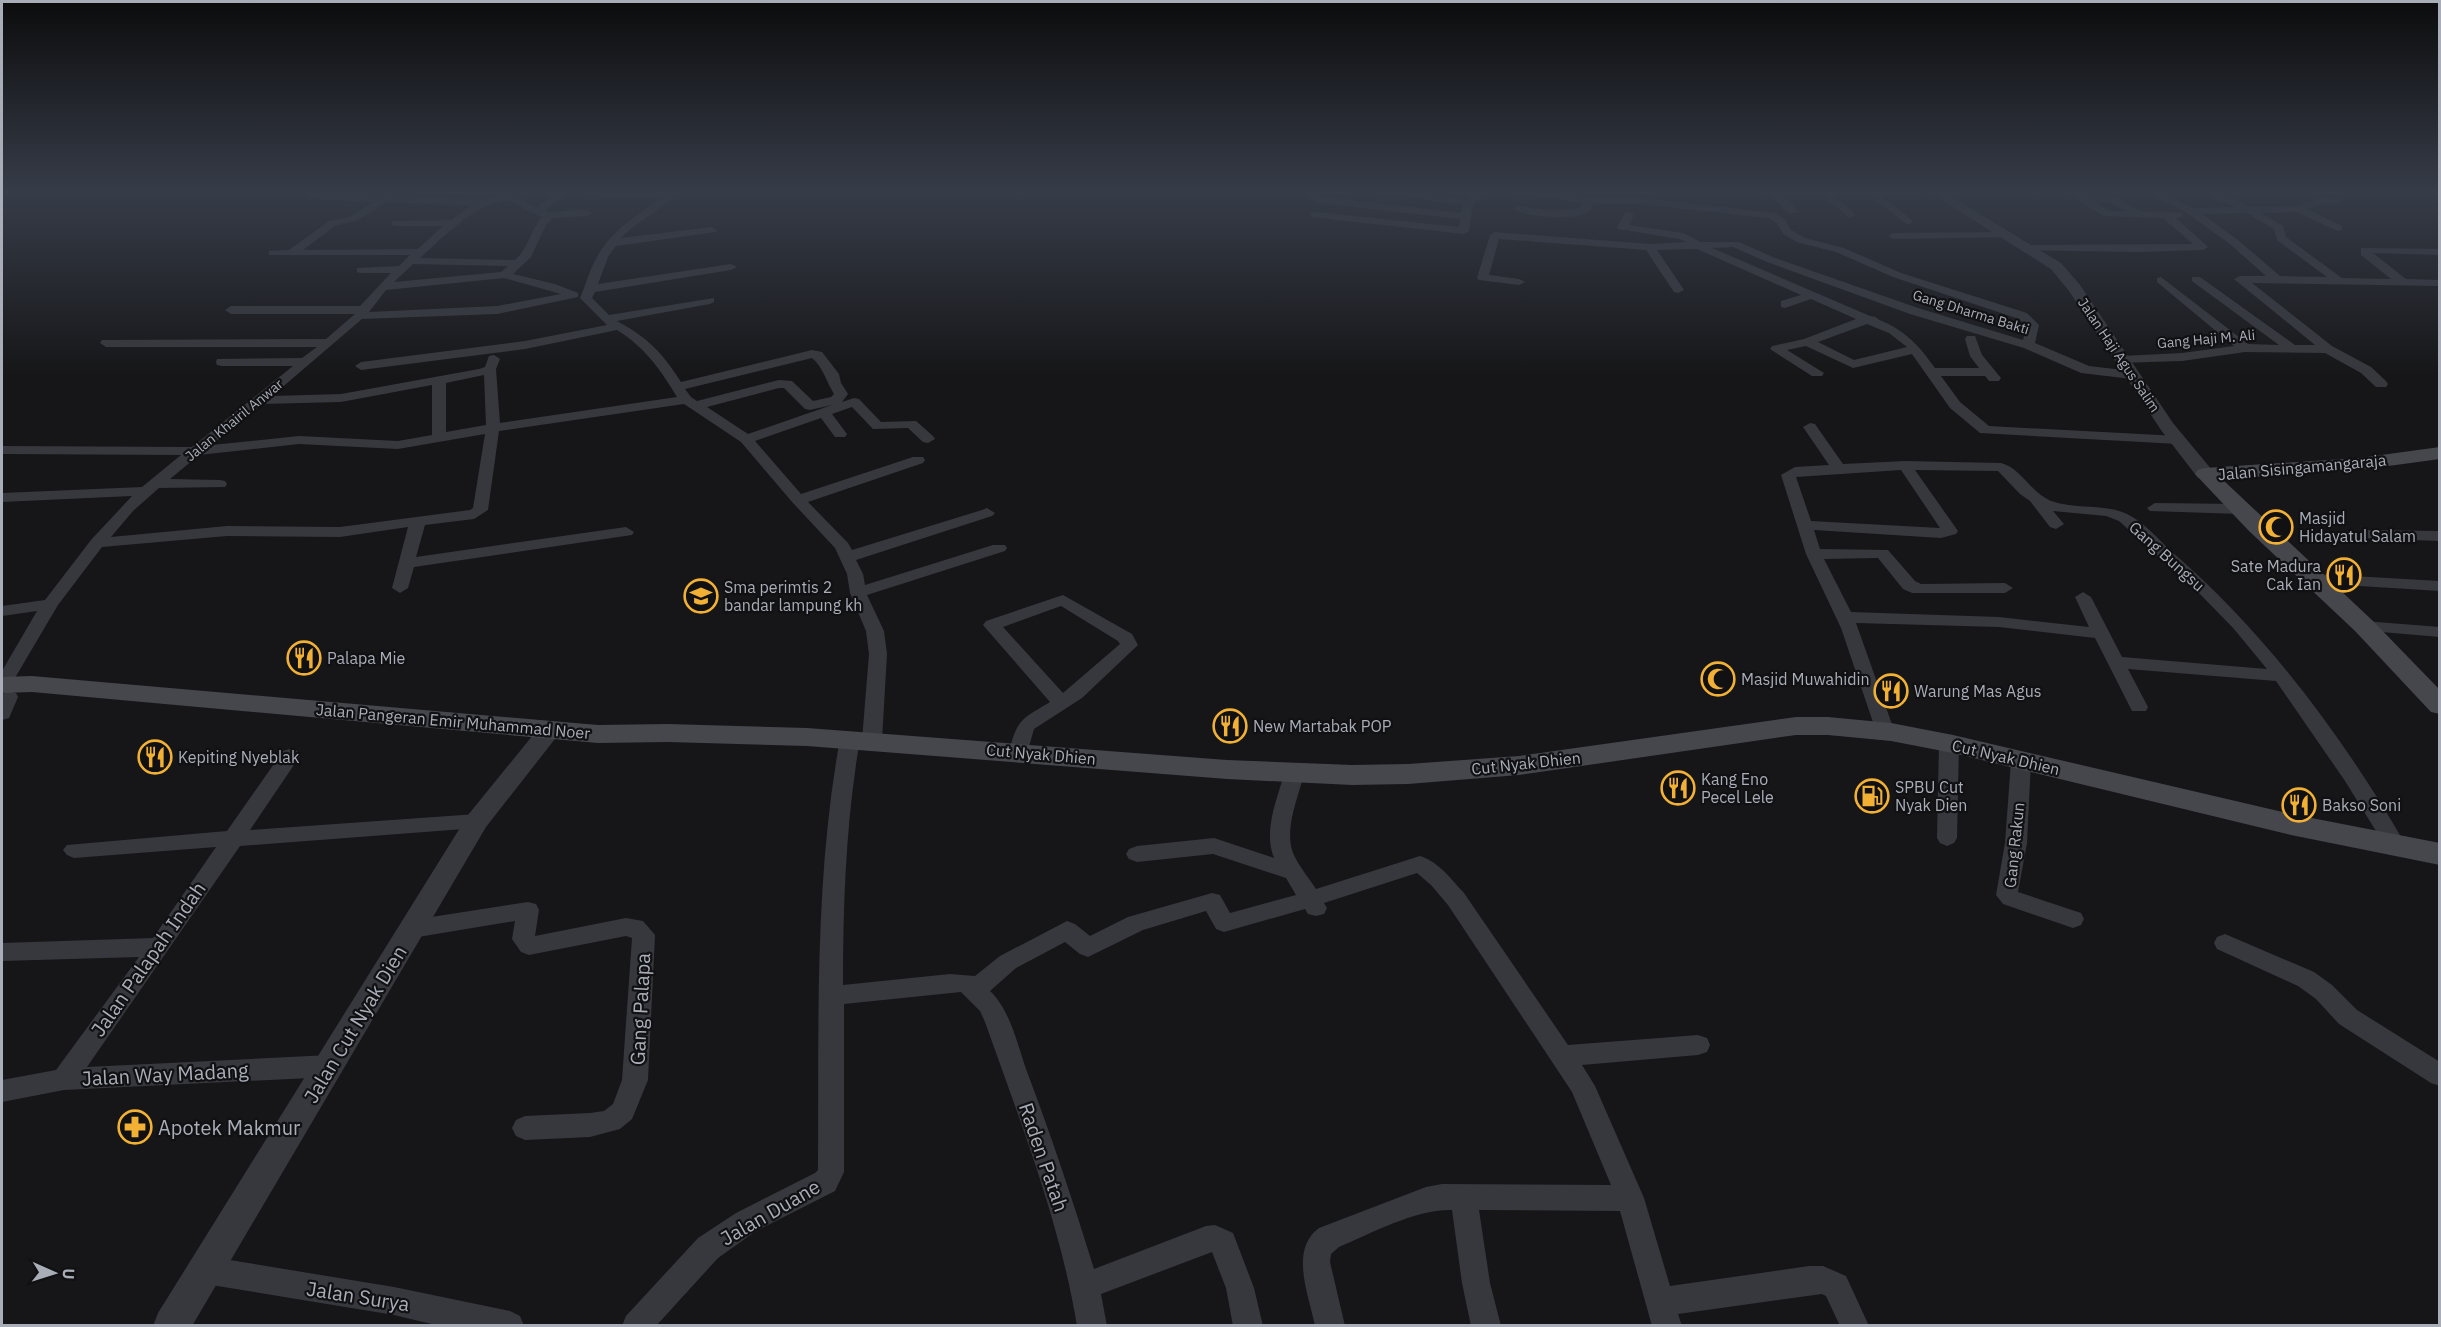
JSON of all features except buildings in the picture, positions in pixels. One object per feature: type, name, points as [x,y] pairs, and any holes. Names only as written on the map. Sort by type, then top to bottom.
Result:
[{"type":"main road","name":"Jalan Sisingamangaraja","points":[[2205,474],[2326,467],[2439,453]]},
{"type":"main road","name":"Jalan Sisingamangaraja","points":[[2205,474],[2429,685],[2439,706]]},
{"type":"main road","name":"Jalan Pangeran Emir Muhammad Noer","points":[[3,696],[93,695],[543,737],[598,734]]},
{"type":"main road","name":"Cut Nyak Dhien","points":[[598,734],[732,732],[861,739],[1294,774],[1377,774],[1545,762],[1796,726],[1835,725],[1884,730],[2021,760],[2300,828],[2439,854]]},
{"type":"street","points":[[273,253],[419,252]]},
{"type":"street","name":"Jalan Khairil Anwar","points":[[3,696],[50,604],[97,543],[150,487],[330,343],[362,313],[382,287],[419,252]]},
{"type":"street","points":[[504,275],[528,252]]},
{"type":"street","points":[[584,294],[606,252]]},
{"type":"street","points":[[1490,252],[1483,278],[1519,282]]},
{"type":"street","points":[[1653,252],[1678,290]]},
{"type":"street","points":[[1711,252],[1810,296],[1872,319],[1901,335],[1915,349],[1955,405],[1984,430],[2178,440]]},
{"type":"street","name":"Gang Dharma Bakti","points":[[1753,252],[1914,311],[2028,345],[2092,372],[2132,375]]},
{"type":"street","points":[[1844,252],[1897,275],[2023,316],[2033,325],[2028,345]]},
{"type":"street","name":"Jalan Haji Agus Salim","points":[[2036,252],[2056,266],[2074,288],[2132,375],[2205,474]]},
{"type":"street","points":[[2246,252],[2277,279]]},
{"type":"street","points":[[2300,252],[2339,281]]},
{"type":"street","points":[[2366,252],[2403,282]]},
{"type":"street","points":[[2414,252],[2439,252]]},
{"type":"street","points":[[2418,252],[2439,265]]},
{"type":"street","points":[[361,270],[405,266],[517,264]]},
{"type":"street","points":[[231,310],[362,313],[488,310],[731,267]]},
{"type":"street","points":[[382,287],[504,275],[584,294],[613,322],[639,338],[663,364],[676,387],[691,403],[746,440],[798,501],[842,546],[855,574],[858,593],[875,631],[878,654],[861,739],[840,795],[832,891],[831,996],[950,983],[967,983],[977,993],[1008,962],[1067,930],[1088,948],[1136,923],[1212,900],[1224,923],[1313,904],[1420,864],[1439,879],[1456,899],[1582,1086],[1630,1198],[1663,1314],[1740,1292],[1809,1280],[1823,1281],[1836,1286],[1855,1326]]},
{"type":"street","points":[[2196,279],[2293,349]]},
{"type":"street","points":[[2381,384],[2366,370],[2328,349],[2240,279],[2439,283]]},
{"type":"street","points":[[2161,280],[2245,348]]},
{"type":"street","points":[[1785,304],[1810,296]]},
{"type":"street","points":[[361,366],[498,349],[710,300]]},
{"type":"street","points":[[1817,373],[1776,349],[1808,342],[1857,322],[1872,319]]},
{"type":"street","points":[[1931,372],[1992,375],[1976,356],[1971,339]]},
{"type":"street","points":[[1808,342],[1853,364],[1915,349]]},
{"type":"street","points":[[106,343],[330,343]]},
{"type":"street","name":"Gang Haji M. Ali","points":[[2122,360],[2182,357],[2245,348],[2328,349]]},
{"type":"street","points":[[97,543],[226,531],[340,532],[470,515],[480,510],[493,428],[490,369],[498,349]]},
{"type":"street","points":[[2,450],[196,451],[283,441],[382,445],[493,428],[691,403],[779,384],[786,384],[810,406],[836,400],[841,394],[834,383],[832,374],[818,355],[812,354],[676,387]]},
{"type":"street","points":[[222,362],[306,362]]},
{"type":"street","points":[[259,400],[341,398],[490,369]]},
{"type":"street","points":[[439,379],[439,438]]},
{"type":"street","points":[[746,440],[851,402],[857,403],[878,426],[911,424],[928,439]]},
{"type":"street","points":[[823,412],[840,434]]},
{"type":"street","points":[[1810,427],[1838,468]]},
{"type":"street","points":[[798,501],[918,460]]},
{"type":"street","points":[[1884,730],[1850,628],[1814,554],[1803,525],[1950,531],[1905,465]]},
{"type":"street","name":"Gang Bungsu","points":[[1803,525],[1796,496],[1788,480],[1789,473],[1905,465],[2001,467],[2032,496],[2052,506],[2108,512],[2132,523],[2227,611],[2282,676],[2352,776],[2396,847]]},
{"type":"street","points":[[2,497],[220,484]]},
{"type":"street","points":[[2032,496],[2056,524]]},
{"type":"street","points":[[2155,508],[2240,509]]},
{"type":"street","points":[[848,557],[987,513]]},
{"type":"street","points":[[400,588],[418,521]]},
{"type":"street","points":[[407,563],[626,532]]},
{"type":"street","points":[[2364,535],[2439,536]]},
{"type":"street","points":[[858,593],[999,548]]},
{"type":"street","points":[[1814,554],[1882,553],[1909,585],[1923,589],[2005,588]]},
{"type":"street","points":[[2317,579],[2439,586]]},
{"type":"street","points":[[1923,589],[1943,621]]},
{"type":"street","points":[[2083,597],[2139,707]]},
{"type":"street","points":[[1019,752],[1024,730],[1028,725],[1075,694],[1129,645],[1126,638],[1062,600],[992,625],[1061,703]]},
{"type":"street","points":[[2,611],[50,604]]},
{"type":"street","points":[[1844,616],[1999,622],[2101,633]]},
{"type":"street","points":[[2364,626],[2439,632]]},
{"type":"street","points":[[2116,662],[2282,676]]},
{"type":"street","name":"Jalan Cut Nyak Dien","points":[[171,1326],[477,821],[543,737]]},
{"type":"street","points":[[1947,838],[1949,744]]},
{"type":"street","name":"Jalan Palapah Indah","points":[[64,1079],[290,756]]},
{"type":"street","name":"Gang Rakun","points":[[2021,760],[2016,843],[2007,895],[2073,919]]},
{"type":"street","points":[[1294,774],[1280,833],[1283,855],[1313,904]]},
{"type":"street","points":[[74,850],[477,821]]},
{"type":"street","points":[[1137,854],[1214,846],[1293,872]]},
{"type":"street","name":"Gang Palapa","points":[[412,929],[528,910],[523,939],[529,946],[626,927],[635,927],[644,935],[636,1080],[623,1112],[611,1121],[590,1125],[525,1128]]},
{"type":"street","points":[[2225,943],[2306,979],[2324,992],[2348,1017],[2439,1075]]},
{"type":"street","points":[[2,952],[159,946]]},
{"type":"street","name":"Raden Patah","points":[[977,993],[989,1005],[997,1022],[1046,1158],[1085,1286],[1092,1326]]},
{"type":"street","name":"Jalan Duane","points":[[636,1326],[708,1248],[746,1222],[825,1182],[829,1177],[831,1163],[831,996]]},
{"type":"street","points":[[1563,1056],[1698,1045]]},
{"type":"street","name":"Jalan Way Madang","points":[[2,1091],[64,1079],[330,1066]]},
{"type":"street","points":[[1330,1326],[1316,1262],[1316,1252],[1320,1243],[1329,1237],[1426,1200],[1442,1197],[1630,1198]]},
{"type":"street","points":[[1464,1197],[1476,1282],[1486,1326]]},
{"type":"street","points":[[1085,1286],[1206,1239],[1215,1238],[1223,1242],[1230,1260],[1240,1287],[1248,1326]]},
{"type":"street","name":"Jalan Surya","points":[[205,1270],[394,1301],[510,1326]]},
{"type":"place","name":"Masjid Hidayatul Salam","points":[[2276,527]]},
{"type":"place","name":"Sate Madura Cak Ian","points":[[2344,575]]},
{"type":"place","name":"Sma perimtis 2 bandar lampung kh","points":[[701,596]]},
{"type":"place","name":"Palapa Mie","points":[[304,658]]},
{"type":"place","name":"Masjid Muwahidin","points":[[1718,679]]},
{"type":"place","name":"Warung Mas Agus","points":[[1891,691]]},
{"type":"place","name":"New Martabak POP","points":[[1230,726]]},
{"type":"place","name":"Kepiting Nyeblak","points":[[155,757]]},
{"type":"place","name":"Kang Eno Pecel Lele","points":[[1678,788]]},
{"type":"place","name":"SPBU Cut Nyak Dien","points":[[1872,796]]},
{"type":"place","name":"Bakso Soni","points":[[2299,805]]},
{"type":"place","name":"Apotek Makmur","points":[[135,1127]]}]
